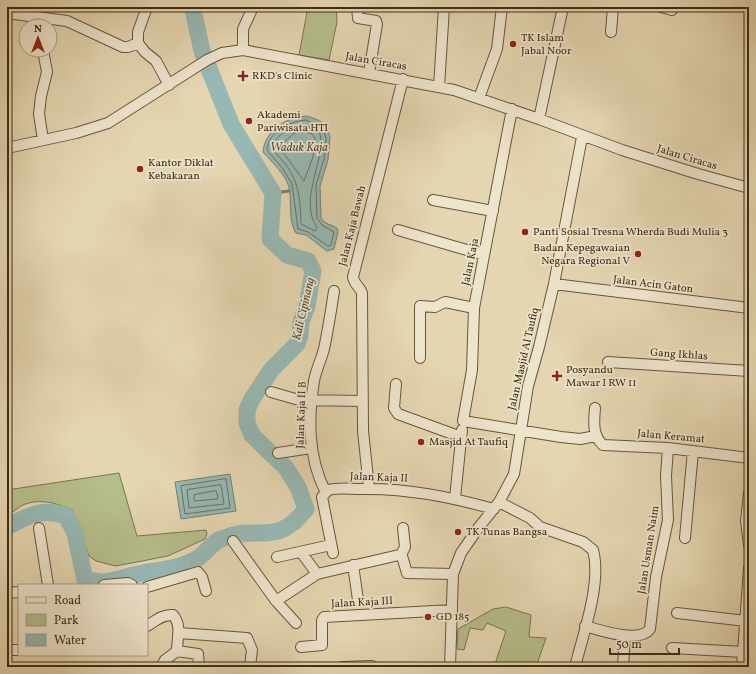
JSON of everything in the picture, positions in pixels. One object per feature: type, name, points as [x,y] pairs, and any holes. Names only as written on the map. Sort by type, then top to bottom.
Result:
[{"type":"street","points":[[147,7],[138,32],[138,43],[145,52],[156,61],[169,85]]},
{"type":"street","points":[[243,50],[244,29],[253,7]]},
{"type":"street","points":[[357,7],[358,18],[376,21],[377,24],[369,73]]},
{"type":"street","points":[[439,87],[444,7]]},
{"type":"street","points":[[479,98],[497,49],[502,7]]},
{"type":"street","points":[[540,119],[563,7]]},
{"type":"street","points":[[610,32],[613,7]]},
{"type":"street","points":[[661,7],[672,10]]},
{"type":"street","points":[[7,13],[26,18]]},
{"type":"street","points":[[58,21],[67,21],[118,46],[128,47],[138,43]]},
{"type":"street","name":"Jalan Ciracas","points":[[7,148],[76,133],[108,124],[217,55],[243,50],[439,87],[512,109],[582,137],[698,174],[749,188]]},
{"type":"street","points":[[44,140],[39,114],[41,96],[47,78],[45,58]]},
{"type":"street","name":"Jalan Kaja Bawah","points":[[369,488],[364,443],[362,293],[361,289],[354,282],[353,277],[403,79]]},
{"type":"street","name":"Jalan Kaja","points":[[455,498],[461,436],[472,370],[474,308],[512,109]]},
{"type":"street","name":"Jalan Masjid Al Taufiq","points":[[450,667],[453,574],[461,553],[470,538],[497,505],[514,474],[528,386],[540,347],[554,284],[582,137]]},
{"type":"street","points":[[433,200],[493,211]]},
{"type":"street","points":[[398,230],[484,255]]},
{"type":"street","name":"Jalan Acin Gaton","points":[[554,284],[749,308]]},
{"type":"street","name":"Jalan Kaja II B","points":[[325,491],[316,473],[311,448],[313,401],[314,382],[329,327],[334,292]]},
{"type":"street","points":[[420,358],[420,306],[437,306],[445,302],[474,308]]},
{"type":"street","name":"Gang Ikhlas","points":[[608,362],[749,371]]},
{"type":"street","points":[[396,384],[394,408],[398,414],[461,436]]},
{"type":"street","points":[[271,392],[287,398],[313,401],[363,401]]},
{"type":"street","points":[[463,421],[561,438],[580,439],[596,436],[595,408]]},
{"type":"street","name":"Jalan Keramat","points":[[596,436],[603,445],[608,446],[668,448],[749,458]]},
{"type":"street","points":[[278,453],[311,448]]},
{"type":"street","name":"Jalan Usman Naim","points":[[584,626],[625,636],[647,633],[652,622],[656,577],[669,514],[666,476],[668,448]]},
{"type":"street","points":[[685,538],[694,451]]},
{"type":"street","name":"Jalan Kaja II","points":[[325,491],[332,489],[369,488],[411,490],[497,505],[530,518],[540,527],[584,542],[593,550],[595,580],[575,667]]},
{"type":"street","points":[[277,557],[301,552],[332,549],[322,497],[325,491]]},
{"type":"street","points":[[749,493],[746,521],[749,545]]},
{"type":"street","points":[[39,528],[48,584]]},
{"type":"street","points":[[403,528],[405,547],[401,555],[406,573],[453,574]]},
{"type":"street","points":[[233,541],[276,601],[296,624]]},
{"type":"street","points":[[301,552],[317,574]]},
{"type":"street","points":[[276,601],[317,574],[401,555]]},
{"type":"street","points":[[353,565],[358,600]]},
{"type":"street","points":[[742,667],[749,568]]},
{"type":"street","points":[[148,586],[198,572],[202,577],[206,591]]},
{"type":"street","points":[[116,584],[130,584]]},
{"type":"street","points":[[7,593],[18,592]]},
{"type":"street","name":"Jalan Kaja III","points":[[301,647],[322,646],[322,620],[324,617],[452,610]]},
{"type":"street","points":[[677,613],[746,621]]},
{"type":"street","points":[[148,625],[155,619],[173,615],[177,621],[177,651]]},
{"type":"street","points":[[178,633],[247,638],[252,650],[250,667]]},
{"type":"street","points":[[623,667],[625,636]]},
{"type":"street","points":[[672,648],[743,652]]},
{"type":"street","points":[[7,650],[18,650]]},
{"type":"street","points":[[161,667],[165,660],[177,651],[198,654],[199,667]]},
{"type":"street","points":[[342,667],[372,666]]},
{"type":"green space","points":[[308,7],[336,7],[337,22],[329,60],[299,55]]},
{"type":"green space","points":[[119,473],[137,536],[206,530],[207,534],[205,539],[168,556],[116,566],[96,561],[89,556],[72,510],[54,503],[35,502],[23,505],[7,515],[7,490]]},
{"type":"green space","points":[[506,607],[531,615],[529,637],[546,638],[536,667],[494,667],[506,631],[487,623],[483,630],[470,628],[464,650],[457,649],[458,629],[493,609]]},
{"type":"water","name":"Waduk Kaja","points":[[307,116],[318,120],[327,126],[330,137],[328,160],[320,186],[321,218],[324,222],[337,228],[338,232],[334,249],[327,251],[306,235],[296,233],[292,223],[289,187],[285,177],[263,152],[268,137],[278,126],[292,119]]},
{"type":"water","points":[[230,474],[236,511],[181,519],[175,482]]},
{"type":"waterway","name":"Kali Cipinang","points":[[7,527],[35,514],[49,512],[66,516],[75,533],[85,580],[103,582],[180,566],[199,558],[217,541],[234,535],[275,532],[285,528],[295,521],[306,509],[298,487],[286,468],[252,435],[247,423],[247,410],[252,399],[271,370],[297,344],[300,335],[301,322],[307,306],[313,271],[308,261],[287,255],[270,239],[273,193],[231,124],[202,51],[193,10],[194,7]]},
{"type":"waterway","points":[[273,193],[289,191]]},
{"type":"place","name":"TK Islam Jabal Noor","points":[[513,44]]},
{"type":"place","name":"RKD's Clinic","points":[[243,76]]},
{"type":"place","name":"Akademi Pariwisata HTI","points":[[249,121]]},
{"type":"place","name":"Kantor Diklat Kebakaran","points":[[140,169]]},
{"type":"place","name":"Panti Sosial Tresna Wherda Budi Mulia 3","points":[[525,232]]},
{"type":"place","name":"Badan Kepegawaian Negara Regional V","points":[[638,254]]},
{"type":"place","name":"Posyandu Mawar I RW 11","points":[[557,376]]},
{"type":"place","name":"Masjid At Taufiq","points":[[421,442]]},
{"type":"place","name":"TK Tunas Bangsa","points":[[458,532]]},
{"type":"place","name":"GD 185","points":[[428,617]]}]
